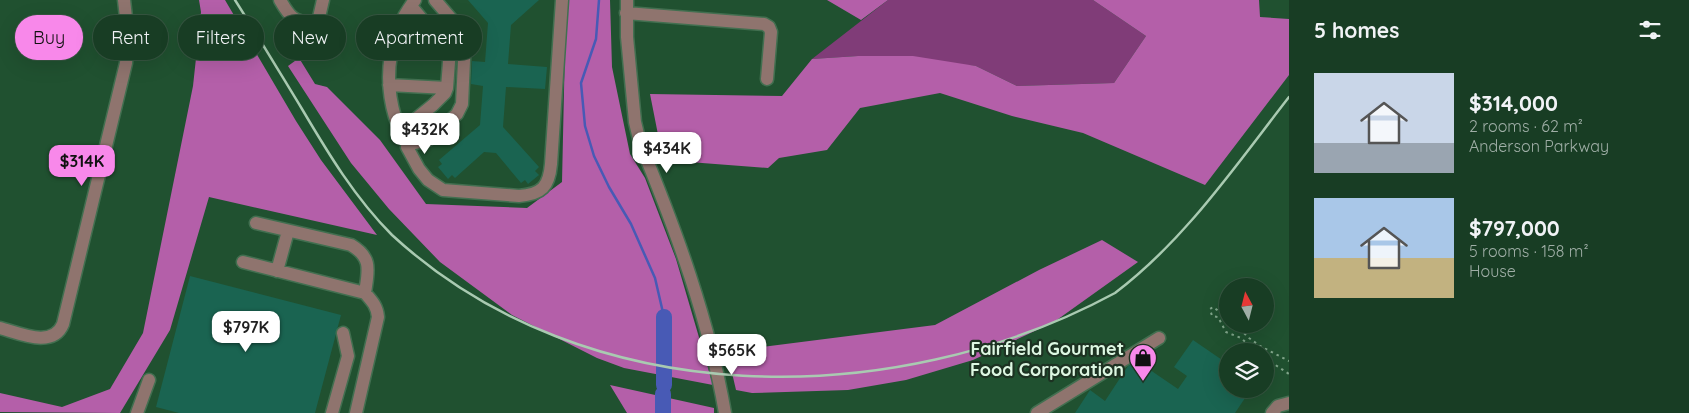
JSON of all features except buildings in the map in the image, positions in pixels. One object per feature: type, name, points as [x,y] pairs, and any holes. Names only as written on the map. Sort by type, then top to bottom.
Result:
[{"type":"street","points":[[0,328],[43,338],[56,335],[63,324],[126,63],[128,35],[124,0]]},
{"type":"street","points":[[280,0],[289,15],[297,21],[317,26],[323,0]]},
{"type":"street","points":[[390,60],[389,85],[392,107],[400,131],[409,141],[415,143],[428,140],[457,114],[462,104],[466,46],[466,39],[460,28],[435,0]]},
{"type":"street","points":[[409,141],[407,147],[419,169],[428,180],[443,190],[519,196],[530,195],[544,187],[549,179],[551,164],[562,0]]},
{"type":"street","points":[[626,0],[635,122],[640,144],[692,282],[710,345],[725,413]]},
{"type":"street","points":[[406,15],[413,3],[422,15]]},
{"type":"street","points":[[626,13],[764,24],[770,32],[767,79]]},
{"type":"street","points":[[400,131],[441,98],[447,88],[448,60]]},
{"type":"street","points":[[389,85],[447,88]]},
{"type":"street","points":[[256,223],[351,245],[361,251],[366,258],[368,266],[365,293]]},
{"type":"street","points":[[277,271],[288,231]]},
{"type":"street","points":[[243,262],[365,293],[377,308],[378,317],[356,413]]},
{"type":"street","points":[[332,413],[348,356],[343,334]]},
{"type":"street","points":[[1037,413],[1159,338]]},
{"type":"street","points":[[137,413],[149,380]]},
{"type":"street","points":[[1272,413],[1278,406],[1289,403]]},
{"type":"path","points":[[1219,311],[1213,307],[1210,309],[1212,316],[1219,319]]},
{"type":"path","points":[[1228,333],[1246,343]]},
{"type":"path","points":[[1244,333],[1260,346],[1289,361]]},
{"type":"path","points":[[1274,364],[1289,374]]},
{"type":"shaded area","points":[[199,0],[225,0],[234,15],[201,15]]},
{"type":"shaded area","points":[[566,0],[610,0],[612,67],[630,154],[645,178],[676,259],[713,385],[624,368],[597,358],[512,315],[440,262],[389,209],[351,163],[288,66],[296,60],[300,60],[315,84],[327,87],[380,140],[426,204],[527,208],[562,182]]},
{"type":"shaded area","points":[[827,0],[888,0],[861,20]]},
{"type":"shaded area","points":[[888,0],[1093,0],[1146,36],[1114,83],[1017,86],[976,66],[858,56],[812,59]]},
{"type":"shaded area","points":[[1093,0],[1259,0],[1260,17],[1289,19],[1289,75],[1205,185],[1083,133],[1012,116],[940,93],[860,108],[827,150],[779,158],[768,168],[663,160],[650,94],[782,96],[812,59],[858,56],[913,56],[976,66],[1017,86],[1114,83],[1146,36]]},
{"type":"shaded area","points":[[196,60],[260,60],[321,160],[377,235],[209,197],[170,330],[120,413],[0,412],[0,393],[62,407],[110,389],[143,333],[193,86]]},
{"type":"shaded area","points":[[1102,240],[1138,262],[1054,322],[973,360],[906,380],[848,390],[752,393],[736,390],[725,343],[747,349],[935,325],[1039,270]]},
{"type":"shaded area","points":[[610,385],[714,408],[714,413],[627,413]]},
{"type":"waterway","points":[[599,0],[596,39],[581,83],[585,126],[594,156],[609,187],[631,224],[655,278],[664,317]]},
{"type":"waterway","points":[[664,317],[664,385]]},
{"type":"waterway","points":[[663,394],[663,413]]},
{"type":"railway","points":[[235,0],[332,158],[366,206],[392,235],[469,294],[555,336],[647,363],[743,376],[840,374],[936,360],[1028,332],[1115,293],[1164,250],[1187,226],[1289,97]]},
{"type":"place","name":"Fairfield Gourmet Food Corporation","points":[[1143,382]]}]
